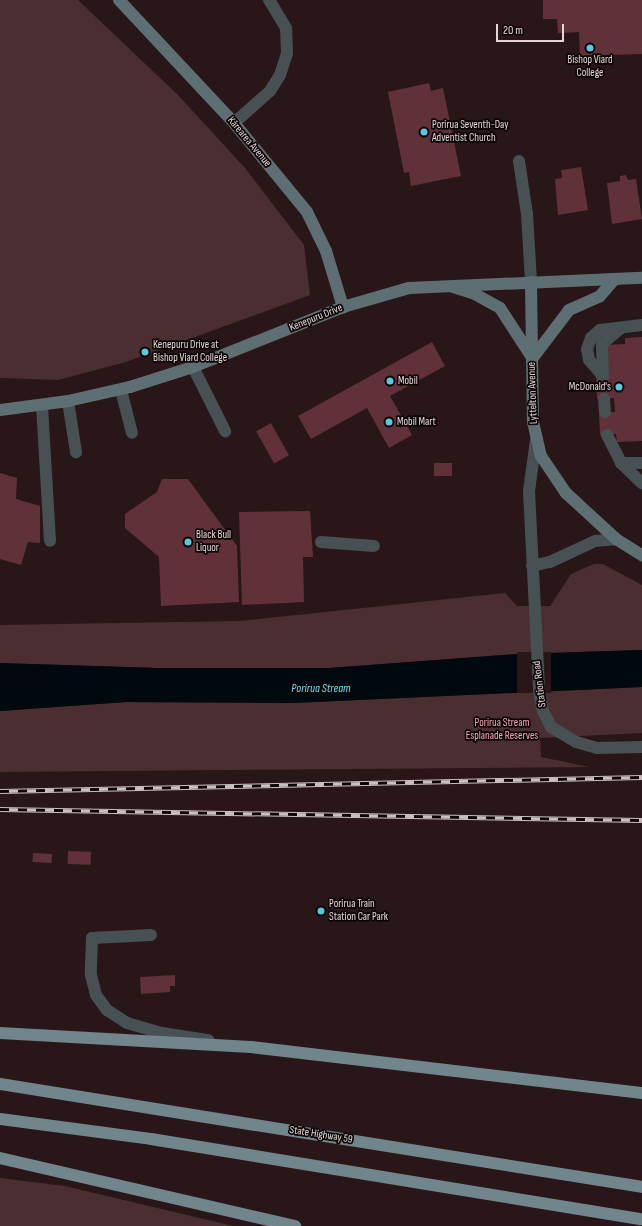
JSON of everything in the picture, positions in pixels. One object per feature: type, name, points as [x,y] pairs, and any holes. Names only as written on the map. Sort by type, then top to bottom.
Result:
[{"type":"main road","name":"Kārearea Avenue","points":[[118,0],[234,123],[317,229],[343,307]]},
{"type":"main road","name":"Kenepuru Drive","points":[[0,410],[42,406],[120,390],[193,367],[343,307],[409,288],[443,284],[642,278]]},
{"type":"main road","points":[[443,284],[473,293],[500,308],[532,359],[569,310],[600,296],[614,280]]},
{"type":"main road","name":"Lyttelton Avenue","points":[[531,282],[532,359],[536,440],[542,456],[566,493],[616,539],[642,555]]},
{"type":"main road","points":[[0,1033],[251,1046],[642,1093]]},
{"type":"main road","name":"State Highway 59","points":[[0,1084],[642,1186]]},
{"type":"main road","points":[[0,1119],[151,1139],[642,1219]]},
{"type":"main road","points":[[0,1158],[295,1226]]},
{"type":"lane","points":[[234,123],[270,91],[280,75],[287,54],[286,28],[269,0]]},
{"type":"lane","points":[[518,161],[527,214],[531,282]]},
{"type":"lane","points":[[603,376],[590,360],[587,349],[591,338],[600,330],[642,325]]},
{"type":"lane","points":[[193,367],[225,431]]},
{"type":"lane","points":[[120,390],[132,433]]},
{"type":"lane","points":[[604,399],[605,412]]},
{"type":"lane","points":[[68,401],[76,452]]},
{"type":"lane","points":[[42,406],[50,541]]},
{"type":"lane","points":[[607,435],[622,463],[642,483]]},
{"type":"lane","name":"Station Road","points":[[536,440],[529,491],[538,691],[543,711],[551,727],[562,736],[598,748],[642,747]]},
{"type":"lane","points":[[622,463],[642,463]]},
{"type":"lane","points":[[532,566],[550,562],[595,541],[616,539]]},
{"type":"lane","points":[[321,542],[374,546]]},
{"type":"lane","points":[[151,935],[92,938],[91,976],[96,995],[107,1010],[127,1023],[162,1033],[251,1046]]},
{"type":"green space","points":[[0,0],[78,0],[178,95],[245,168],[304,245],[310,295],[126,362],[58,380],[0,378]]},
{"type":"green space","points":[[594,564],[603,564],[642,585],[642,650],[517,654],[329,668],[156,668],[0,663],[0,625],[239,621],[505,593],[517,606],[550,606],[571,574]]},
{"type":"green space","name":"Porirua Stream Esplanade Reserves","points":[[642,687],[642,733],[540,738],[541,757],[589,767],[0,772],[0,711],[126,702],[293,703]]},
{"type":"green space","points":[[0,1178],[65,1186],[233,1226],[0,1226]]},
{"type":"water","name":"Porirua Stream","points":[[642,650],[642,687],[293,703],[126,702],[0,711],[0,663],[156,668],[329,668],[517,654]]},
{"type":"pier","points":[[517,652],[551,652],[551,693],[517,693]]},
{"type":"building","points":[[543,0],[642,0],[642,54],[580,56],[579,32],[558,33],[557,19],[543,19]]},
{"type":"building","name":"Porirua Seventh-Day Adventist Church","points":[[429,83],[431,91],[443,88],[461,176],[411,186],[409,172],[404,173],[388,92]]},
{"type":"building","points":[[581,167],[588,210],[558,215],[555,179],[562,178],[561,170]]},
{"type":"building","points":[[626,175],[628,180],[636,179],[642,219],[612,224],[607,183],[620,181],[620,176]]},
{"type":"building","name":"McDonald's","points":[[642,337],[642,441],[617,442],[616,434],[600,435],[599,413],[615,412],[614,398],[597,399],[596,376],[605,345],[625,344],[625,338]]},
{"type":"building","name":"Mobil","points":[[432,342],[445,366],[390,396],[412,435],[389,448],[367,408],[311,439],[298,416]]},
{"type":"building","points":[[271,423],[289,455],[274,464],[256,431]]},
{"type":"building","points":[[434,463],[452,463],[452,476],[434,476]]},
{"type":"building","points":[[0,473],[17,478],[16,499],[40,506],[40,543],[28,542],[21,565],[0,559]]},
{"type":"building","name":"Black Bull Liquor","points":[[162,479],[188,479],[237,546],[239,602],[161,606],[159,557],[125,528],[125,514],[157,492]]},
{"type":"building","points":[[310,511],[313,557],[303,557],[304,602],[242,605],[239,512]]},
{"type":"building","points":[[68,851],[91,852],[91,865],[68,864]]},
{"type":"building","points":[[33,853],[52,854],[52,863],[33,862]]},
{"type":"building","points":[[175,975],[175,986],[170,986],[170,992],[141,994],[140,977]]},
{"type":"railway","points":[[0,791],[642,777]]},
{"type":"railway","points":[[0,809],[642,820]]},
{"type":"place","name":"Bishop Viard College","points":[[590,48]]},
{"type":"place","name":"Porirua Seventh-Day Adventist Church","points":[[424,132]]},
{"type":"place","name":"Kenepuru Drive at Bishop Viard College","points":[[145,352]]},
{"type":"place","name":"Mobil","points":[[390,381]]},
{"type":"place","name":"McDonald's","points":[[619,387]]},
{"type":"place","name":"Mobil Mart","points":[[389,422]]},
{"type":"place","name":"Black Bull Liquor","points":[[188,542]]},
{"type":"place","name":"Porirua Train Station Car Park","points":[[321,911]]}]
